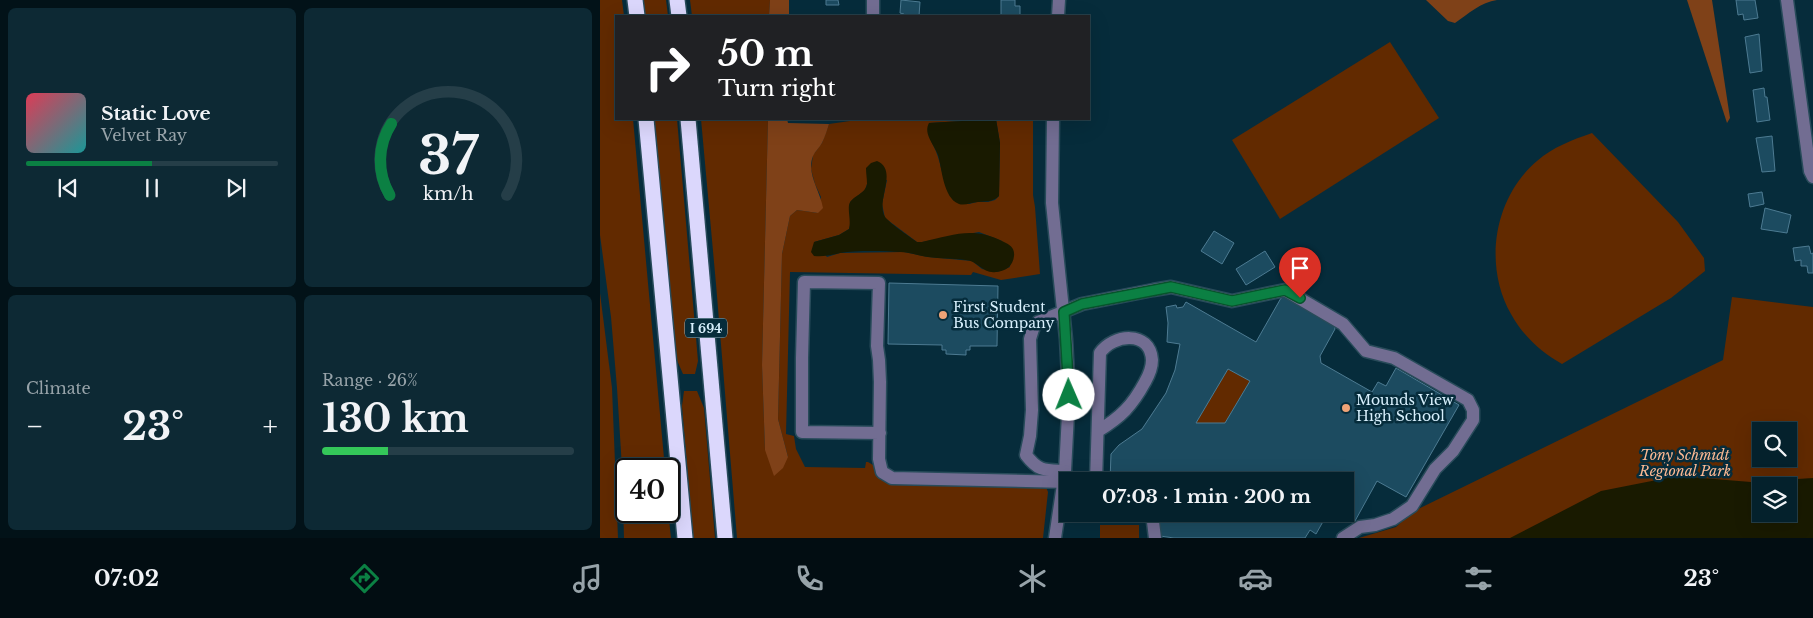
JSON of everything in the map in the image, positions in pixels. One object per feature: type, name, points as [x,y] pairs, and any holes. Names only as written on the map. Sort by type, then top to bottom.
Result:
[{"type":"highway","points":[[635,0],[636,15]]},
{"type":"highway","points":[[677,0],[679,15]]},
{"type":"highway","name":"I 694","points":[[646,120],[685,538]]},
{"type":"highway","name":"I 694","points":[[688,120],[725,538]]},
{"type":"highway","points":[[673,409],[678,538]]},
{"type":"street","points":[[873,15],[874,0]]},
{"type":"street","points":[[1058,15],[1059,0]]},
{"type":"street","points":[[1786,0],[1810,171],[1813,177]]},
{"type":"street","points":[[1053,120],[1052,203],[1064,312],[1069,395],[1065,472]]},
{"type":"street","points":[[880,434],[802,432],[804,282],[879,283],[877,346],[880,360],[880,382],[880,434],[880,465],[882,472],[892,478],[1059,479]]},
{"type":"street","points":[[1059,476],[1034,466],[1026,455],[1030,436],[1032,384],[1030,339],[1033,329],[1038,322],[1082,304],[1171,287],[1232,301],[1285,290],[1343,324],[1366,352],[1394,358],[1468,400],[1472,410],[1473,420],[1454,451],[1435,470],[1412,506],[1393,519],[1360,528],[1343,538]]},
{"type":"street","points":[[1096,472],[1100,353],[1112,341],[1120,338],[1136,339],[1147,347],[1151,354],[1150,373],[1137,397],[1126,411],[1098,432]]},
{"type":"street","points":[[1055,538],[1059,514]]},
{"type":"street","points":[[1154,522],[1155,538]]},
{"type":"green space","points":[[600,0],[622,0],[624,15],[615,15],[615,120],[633,120],[664,458],[621,458],[611,317],[600,235]]},
{"type":"green space","points":[[643,0],[666,0],[668,15],[644,15]]},
{"type":"green space","points":[[690,0],[770,0],[769,15],[692,15]]},
{"type":"green space","points":[[1390,42],[1439,118],[1280,219],[1232,140]]},
{"type":"green space","points":[[654,120],[677,120],[698,361],[695,374],[683,374],[676,358]]},
{"type":"green space","points":[[701,120],[768,120],[762,365],[765,450],[788,457],[778,419],[782,254],[790,216],[797,210],[818,213],[821,197],[811,169],[813,155],[822,143],[829,124],[857,120],[977,120],[929,123],[930,138],[950,194],[953,200],[969,204],[988,202],[995,200],[999,196],[1000,143],[996,120],[1033,120],[1033,195],[1040,274],[1001,280],[973,272],[971,275],[790,272],[786,434],[794,436],[796,449],[805,467],[865,468],[866,462],[868,462],[873,465],[879,478],[891,483],[1046,487],[1048,492],[1043,538],[737,538]],"holes":[[[887,180],[882,204],[885,218],[917,242],[979,232],[1002,241],[1010,267],[997,272],[982,269],[972,261],[928,257],[904,252],[840,253],[827,257],[814,242],[839,235],[849,229],[851,222],[850,202],[865,190],[867,184]]]},
{"type":"green space","points":[[1592,133],[1678,222],[1704,258],[1705,271],[1671,298],[1562,364],[1533,343],[1511,314],[1502,295],[1497,274],[1497,233],[1502,212],[1522,176],[1537,161],[1556,148]]},
{"type":"green space","points":[[600,293],[612,388],[615,523],[617,523],[618,538],[600,538]]},
{"type":"green space","name":"Tony Schmidt Regional Park","points":[[1732,297],[1813,307],[1813,538],[1359,538],[1396,527],[1412,512],[1723,360]]},
{"type":"green space","points":[[1228,369],[1250,381],[1225,423],[1196,423]]},
{"type":"green space","points":[[684,391],[697,391],[704,408],[715,538],[693,538],[682,406]]},
{"type":"green space","points":[[624,523],[669,523],[671,538],[624,538]]},
{"type":"green space","points":[[1100,525],[1139,525],[1139,538],[1100,538]]},
{"type":"shaded area","points":[[770,0],[789,0],[789,15],[769,15]]},
{"type":"shaded area","points":[[1426,0],[1497,0],[1480,6],[1455,23],[1448,21]]},
{"type":"shaded area","points":[[1687,0],[1712,0],[1730,118],[1727,123]]},
{"type":"shaded area","points":[[768,120],[787,120],[788,123],[829,124],[823,141],[811,162],[812,175],[823,208],[818,213],[797,210],[790,216],[782,254],[778,419],[788,457],[783,468],[774,476],[765,450],[762,365]]},
{"type":"shaded area","points":[[996,120],[1000,143],[999,196],[990,201],[964,205],[954,201],[946,189],[938,155],[928,135],[929,123]]},
{"type":"shaded area","points":[[877,161],[883,165],[887,178],[883,201],[884,215],[894,225],[917,242],[963,233],[983,234],[993,237],[1008,244],[1013,249],[1014,256],[1011,265],[1003,270],[991,272],[966,260],[933,258],[908,253],[854,251],[814,256],[811,252],[814,242],[839,235],[849,229],[850,202],[866,188],[866,168],[871,163]]},
{"type":"shaded area","points":[[1677,476],[1752,482],[1752,522],[1797,522],[1797,479],[1813,478],[1813,538],[1510,538],[1601,491]]},
{"type":"building","points":[[826,0],[838,0],[839,5],[826,5]]},
{"type":"building","points":[[901,0],[920,2],[919,15],[904,15],[900,13]]},
{"type":"building","points":[[1001,0],[1015,0],[1015,6],[1020,6],[1020,15],[1001,15]]},
{"type":"building","points":[[1736,0],[1755,0],[1758,18],[1744,20],[1743,14],[1738,15]]},
{"type":"building","points":[[1759,34],[1762,71],[1750,73],[1745,37]]},
{"type":"building","points":[[1764,88],[1770,120],[1757,122],[1753,90]]},
{"type":"building","points":[[1772,136],[1775,171],[1762,172],[1756,138]]},
{"type":"building","points":[[1762,192],[1764,204],[1750,207],[1748,194]]},
{"type":"building","points":[[1765,208],[1791,215],[1787,233],[1761,229]]},
{"type":"building","points":[[1214,231],[1234,243],[1222,264],[1201,251]]},
{"type":"building","points":[[1809,246],[1811,254],[1813,253],[1813,273],[1808,273],[1807,266],[1801,266],[1801,260],[1795,261],[1793,248]]},
{"type":"building","points":[[1265,251],[1275,267],[1246,285],[1236,269]]},
{"type":"building","name":"First Student Bus Company","points":[[889,283],[998,286],[997,346],[970,346],[970,350],[966,350],[966,355],[946,354],[946,350],[942,350],[942,345],[888,344]]},
{"type":"building","name":"Mounds View High School","points":[[1284,297],[1334,326],[1335,329],[1320,356],[1321,363],[1372,392],[1378,382],[1386,386],[1396,368],[1459,405],[1406,497],[1377,481],[1355,521],[1354,472],[1110,472],[1111,454],[1119,445],[1142,429],[1166,393],[1175,370],[1180,344],[1167,342],[1168,323],[1166,307],[1176,305],[1177,308],[1183,307],[1186,302],[1256,342],[1281,298]],"holes":[[[1228,369],[1250,381],[1225,423],[1196,423]]]},
{"type":"building","points":[[1159,522],[1323,522],[1316,534],[1310,530],[1305,538],[1174,538],[1160,536]]},
{"type":"place","name":"First Student Bus Company","points":[[943,315]]},
{"type":"place","name":"Mounds View High School","points":[[1346,408]]},
{"type":"route","points":[[1069,395],[1064,312],[1082,304],[1171,287],[1232,301],[1285,290],[1300,298]]}]
